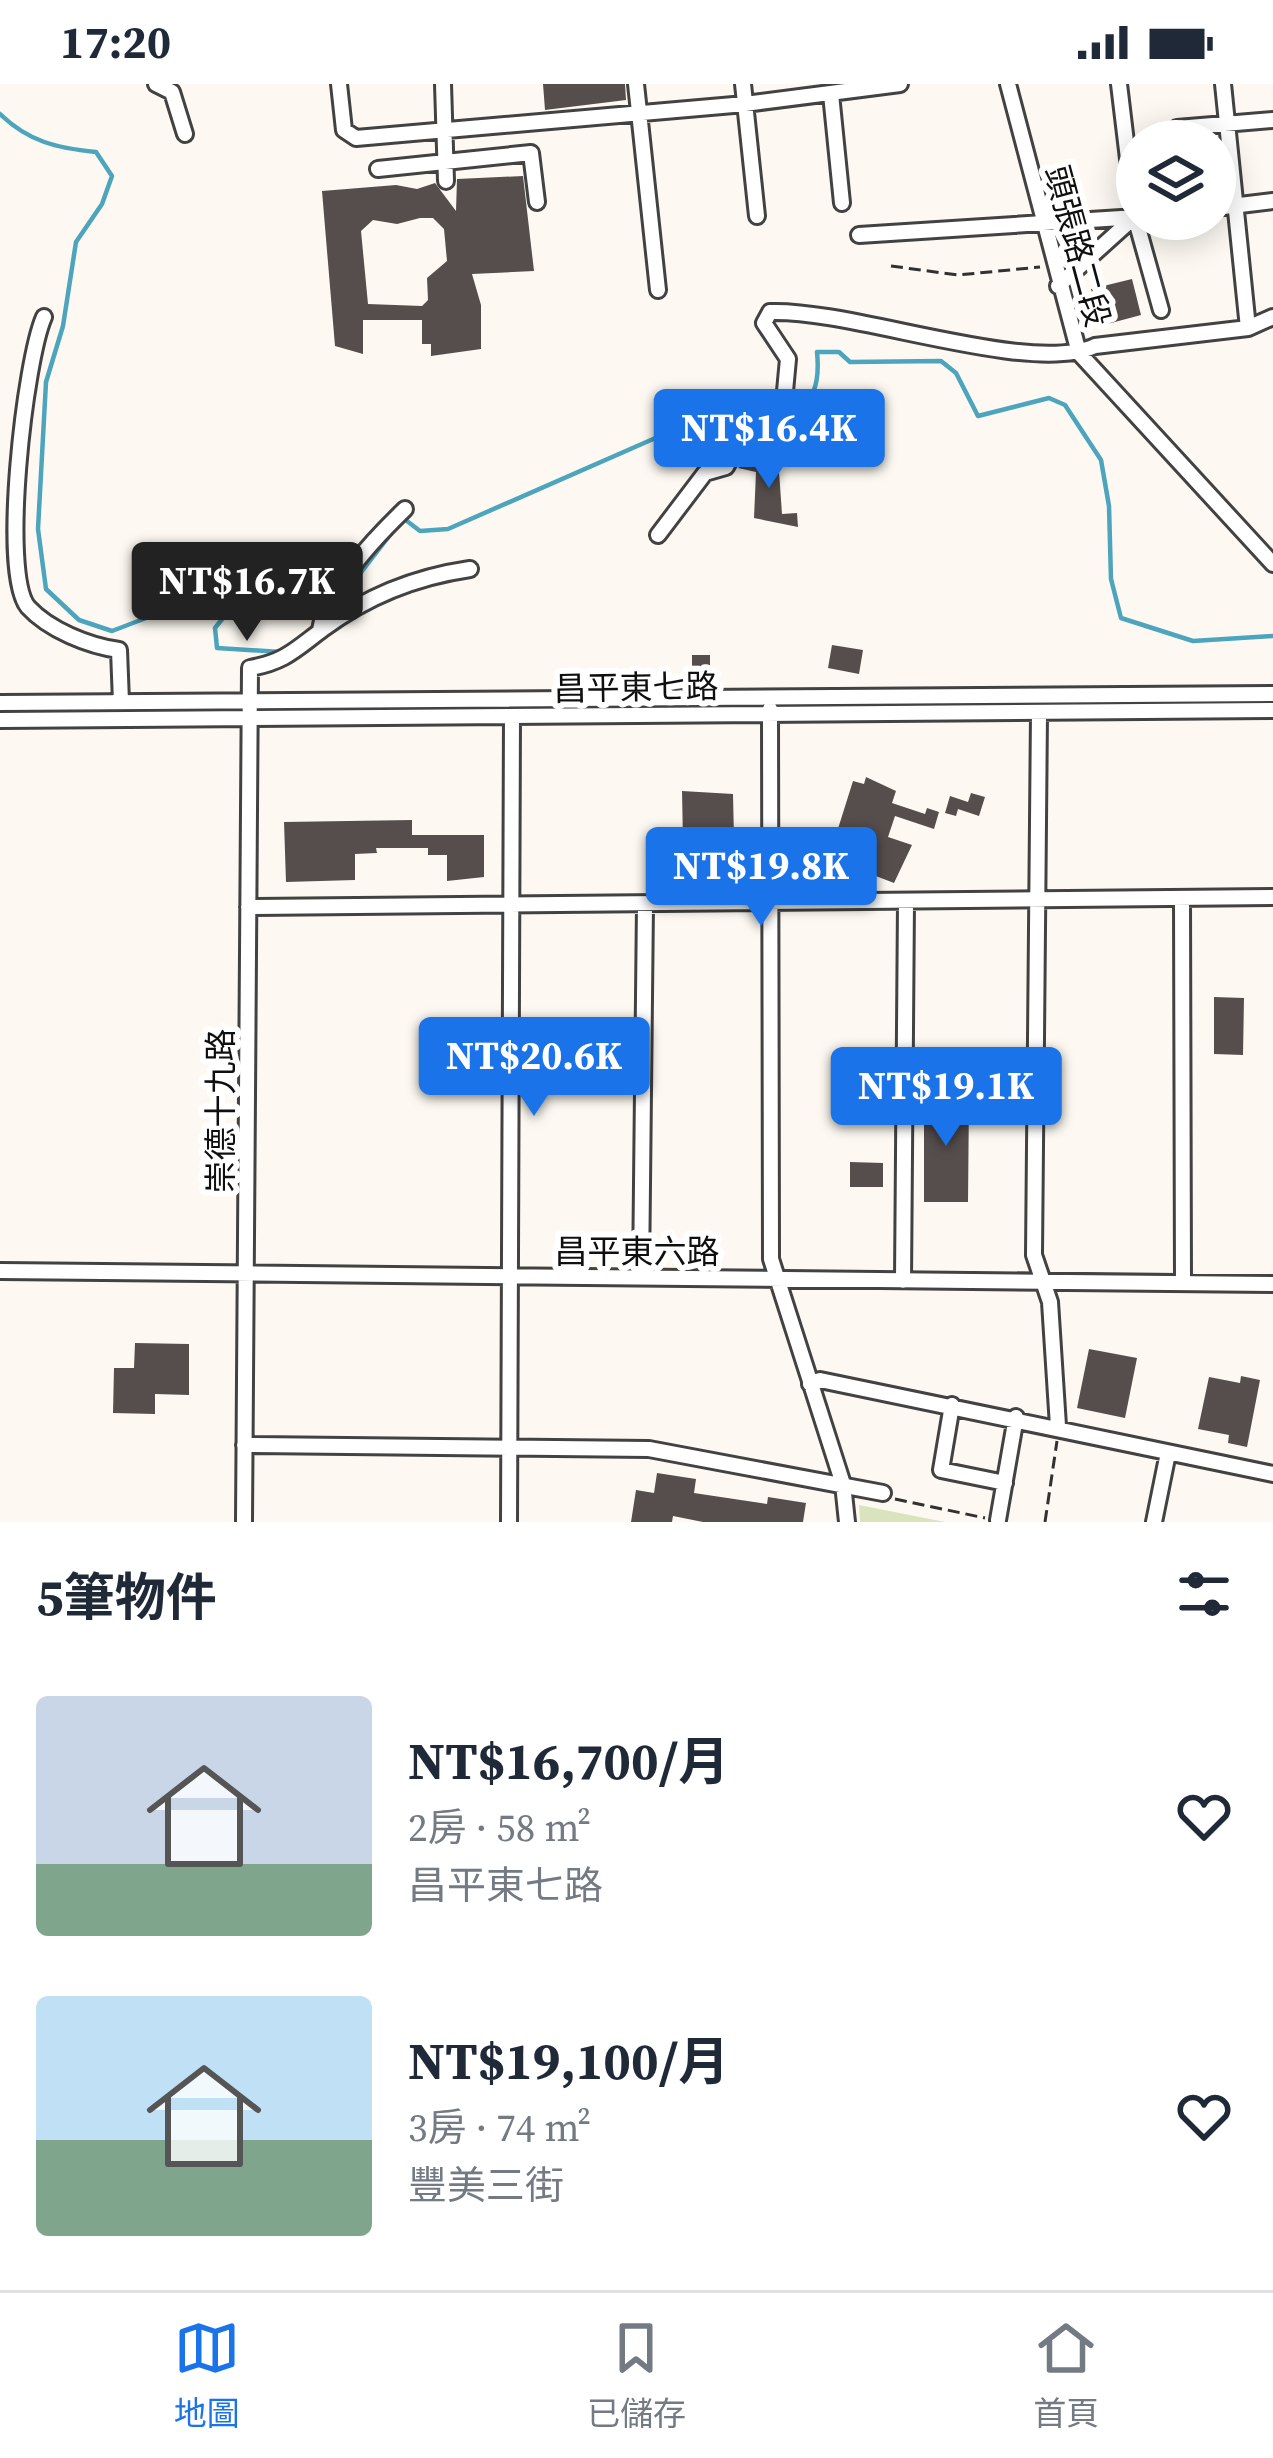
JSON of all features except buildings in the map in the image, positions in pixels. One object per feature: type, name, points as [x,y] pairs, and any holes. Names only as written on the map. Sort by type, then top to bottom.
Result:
[{"type":"street","points":[[157,84],[172,92],[185,134]]},
{"type":"street","points":[[338,84],[344,130],[356,138],[745,104],[900,84]]},
{"type":"street","points":[[443,84],[446,182]]},
{"type":"street","points":[[636,84],[658,290]]},
{"type":"street","points":[[743,84],[757,216]]},
{"type":"street","name":"頭張路二段","points":[[1008,84],[1079,353],[1265,544],[1273,564]]},
{"type":"street","points":[[1119,84],[1124,120]]},
{"type":"street","points":[[1223,84],[1227,120]]},
{"type":"street","points":[[831,94],[842,203]]},
{"type":"street","points":[[1236,123],[1273,120]]},
{"type":"street","points":[[378,170],[531,153],[537,202]]},
{"type":"street","points":[[1236,206],[1273,201]]},
{"type":"street","points":[[859,236],[1116,219]]},
{"type":"street","points":[[1236,223],[1248,328]]},
{"type":"street","points":[[1058,286],[1116,230]]},
{"type":"street","points":[[1142,240],[1161,310]]},
{"type":"street","points":[[658,535],[705,473],[726,467],[737,447],[780,446],[788,359],[764,323],[770,312],[801,311],[999,347],[1079,353],[1095,346],[1248,328],[1273,317]]},
{"type":"street","points":[[44,316],[26,369],[15,475],[18,582],[27,606],[91,646],[119,650],[121,702]]},
{"type":"street","points":[[320,630],[323,614],[380,534],[405,509]]},
{"type":"street","points":[[248,700],[250,668],[293,657],[320,630],[380,594],[416,579],[470,569]]},
{"type":"street","name":"昌平東七路","points":[[0,720],[512,716],[1273,694]]},
{"type":"street","name":"昌平東七路","points":[[0,703],[248,700],[1039,712],[1273,710]]},
{"type":"street","name":"崇德十九路","points":[[244,1522],[248,700]]},
{"type":"street","points":[[770,705],[771,1259],[843,1484],[847,1522]]},
{"type":"street","points":[[1039,712],[1034,1256],[1045,1281],[1058,1426]]},
{"type":"street","points":[[509,1522],[512,716]]},
{"type":"street","points":[[248,907],[1273,897]]},
{"type":"street","points":[[1182,898],[1183,1283]]},
{"type":"street","points":[[902,1281],[906,902]]},
{"type":"street","points":[[641,1278],[645,904]]},
{"type":"street","name":"昌平東六路","points":[[0,1271],[1273,1284]]},
{"type":"street","points":[[810,1384],[820,1380],[952,1405],[1273,1474]]},
{"type":"street","points":[[952,1405],[941,1470],[1005,1483]]},
{"type":"street","points":[[998,1520],[1016,1418]]},
{"type":"street","points":[[244,1445],[649,1449],[883,1493]]},
{"type":"street","points":[[1154,1522],[1168,1453]]},
{"type":"path","points":[[891,266],[958,274],[1054,265]]},
{"type":"path","points":[[1045,1522],[1058,1426]]},
{"type":"path","points":[[883,1493],[998,1520]]},
{"type":"green space","points":[[859,1505],[945,1522],[860,1522]]},
{"type":"waterway","points":[[0,114],[44,142],[96,152],[112,176],[102,204],[76,242],[63,326],[46,382],[38,529],[46,589],[79,620],[112,631],[146,618],[177,556],[190,548],[234,567],[247,588],[215,628],[217,648],[281,652]]},
{"type":"waterway","points":[[786,418],[804,406],[814,391],[817,352],[839,352],[850,362],[941,361],[956,373],[978,416],[1049,398],[1065,405],[1101,460],[1109,506],[1111,579],[1121,618],[1193,641],[1273,636]]},
{"type":"waterway","points":[[334,607],[403,518],[420,531],[448,529],[660,436],[710,425],[776,423]]}]
